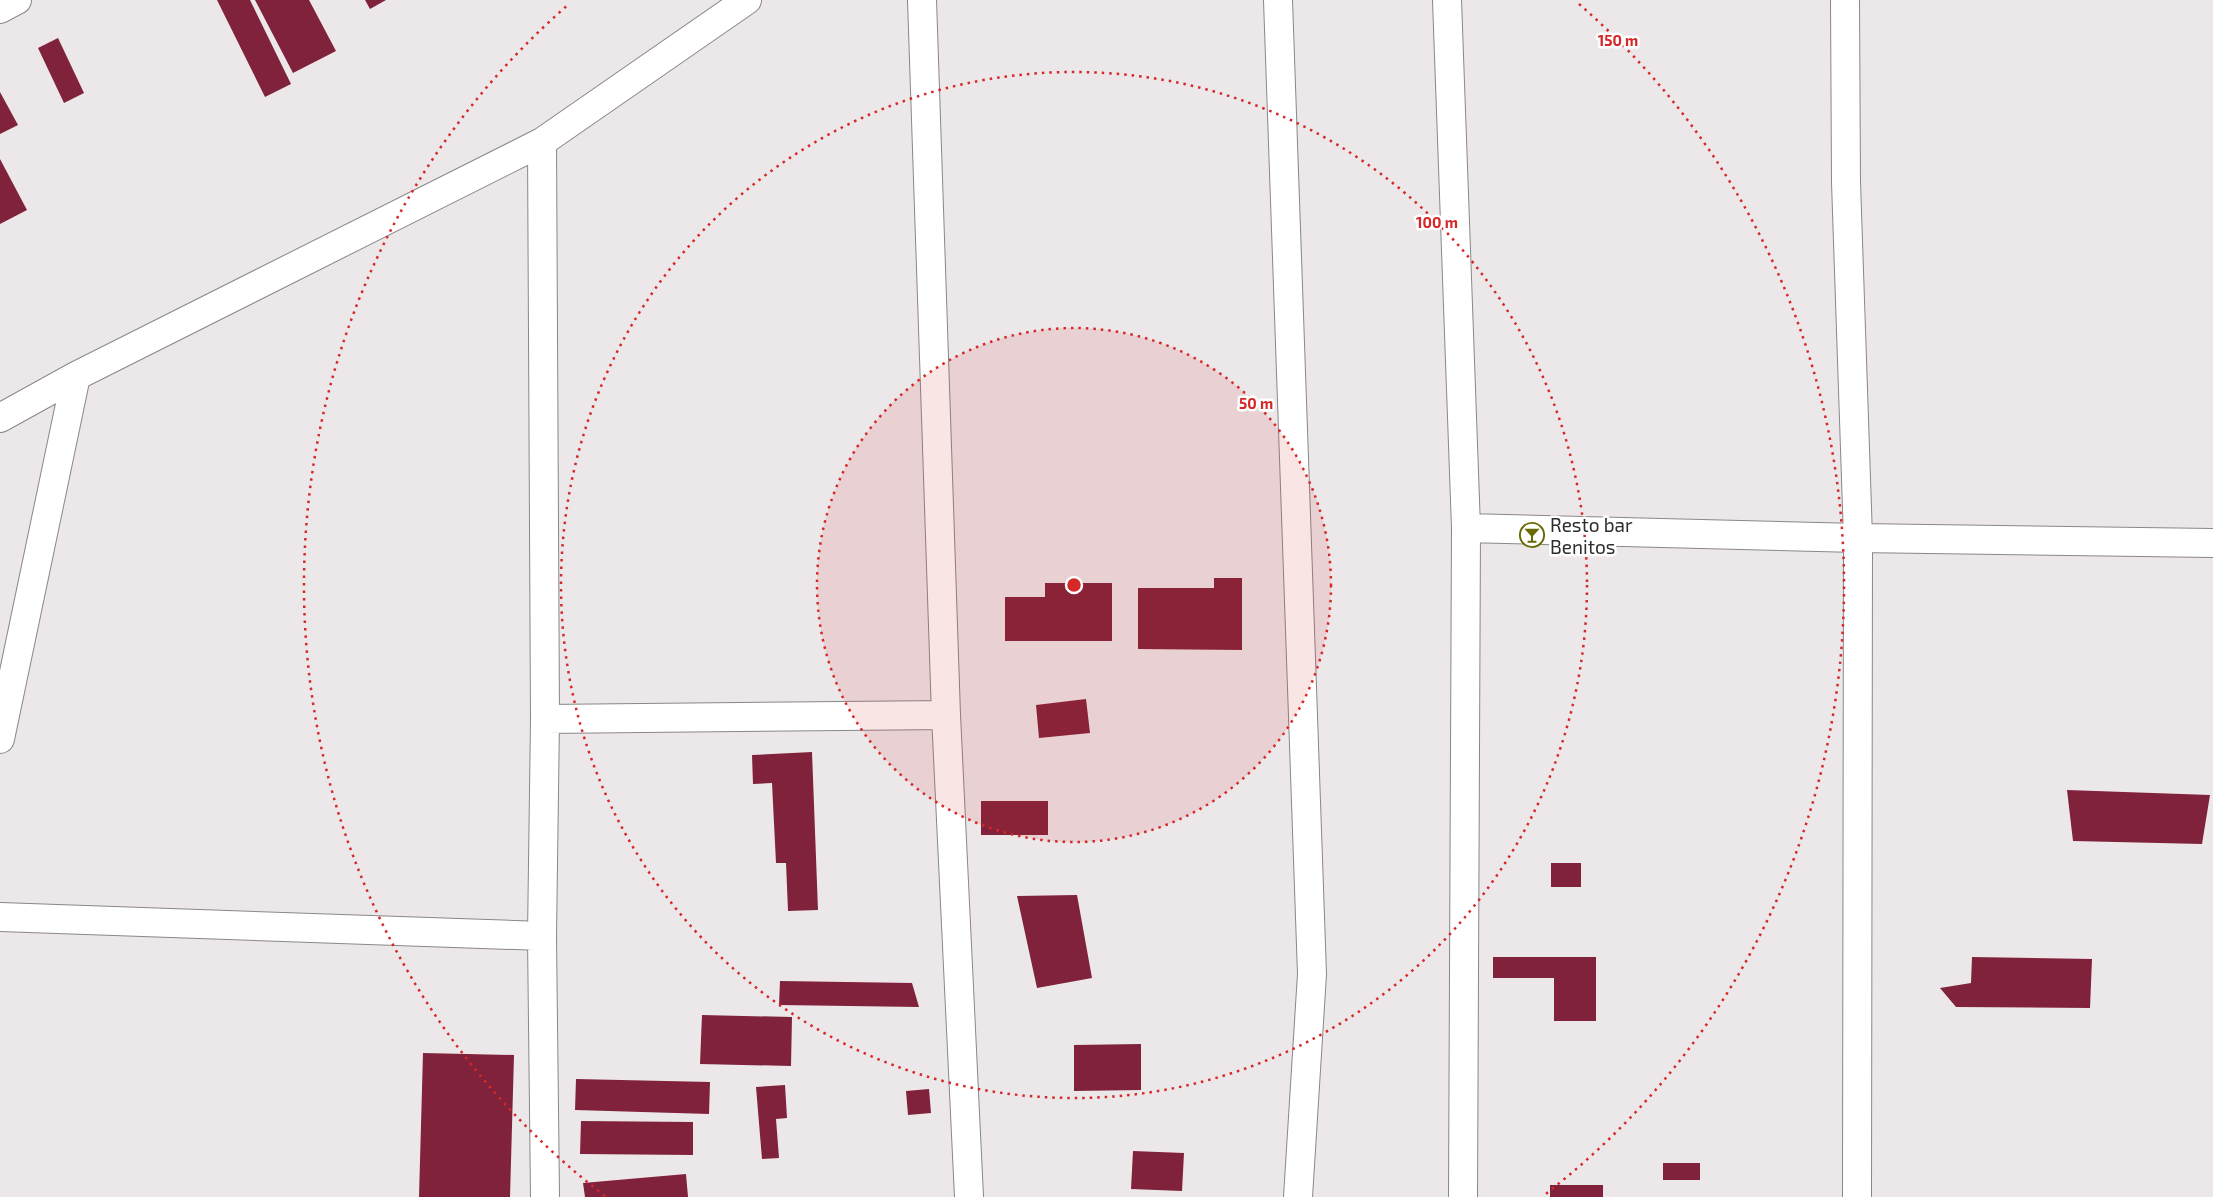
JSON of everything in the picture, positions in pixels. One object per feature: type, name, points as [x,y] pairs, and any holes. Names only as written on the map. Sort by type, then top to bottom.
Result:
[{"type":"street","points":[[0,10],[17,0]]},
{"type":"street","points":[[0,418],[76,376],[542,142],[747,0]]},
{"type":"street","points":[[922,0],[946,715],[969,1197]]},
{"type":"street","points":[[1278,0],[1312,974],[1298,1197]]},
{"type":"street","points":[[1447,0],[1466,528],[1463,1197]]},
{"type":"street","points":[[1845,0],[1846,182],[1858,538],[1857,1197]]},
{"type":"street","points":[[542,142],[545,719],[542,936],[545,1197]]},
{"type":"street","points":[[0,739],[76,376]]},
{"type":"street","points":[[1466,528],[1858,538],[2213,543]]},
{"type":"street","points":[[545,719],[946,715]]},
{"type":"street","points":[[0,917],[542,936]]},
{"type":"building","points":[[217,0],[250,0],[291,84],[265,97]]},
{"type":"building","points":[[255,0],[309,0],[336,51],[293,73]]},
{"type":"building","points":[[365,0],[386,0],[370,9]]},
{"type":"building","points":[[58,38],[84,93],[64,103],[38,48]]},
{"type":"building","points":[[0,92],[18,125],[0,134]]},
{"type":"building","points":[[0,159],[27,210],[0,224]]},
{"type":"building","points":[[1214,578],[1242,578],[1242,650],[1138,649],[1138,588],[1214,588]]},
{"type":"building","points":[[1045,583],[1112,583],[1112,641],[1005,641],[1005,597],[1045,597]]},
{"type":"building","points":[[1086,699],[1090,733],[1039,738],[1036,705]]},
{"type":"building","points":[[812,752],[818,910],[788,911],[786,863],[776,863],[772,783],[753,784],[752,755]]},
{"type":"building","points":[[2067,790],[2210,795],[2202,844],[2073,841]]},
{"type":"building","points":[[981,801],[1048,801],[1048,835],[981,835]]},
{"type":"building","points":[[1551,863],[1581,863],[1581,887],[1551,887]]},
{"type":"building","points":[[1077,895],[1092,978],[1037,988],[1017,896]]},
{"type":"building","points":[[1493,957],[1596,957],[1596,1021],[1554,1021],[1554,978],[1493,978]]},
{"type":"building","points":[[1972,957],[2092,959],[2090,1008],[1956,1007],[1940,988],[1971,983]]},
{"type":"building","points":[[780,981],[912,983],[919,1007],[779,1005]]},
{"type":"building","points":[[702,1015],[792,1017],[791,1066],[700,1064]]},
{"type":"building","points":[[1141,1044],[1141,1090],[1074,1091],[1074,1045]]},
{"type":"building","points":[[423,1053],[514,1055],[510,1197],[419,1197]]},
{"type":"building","points":[[576,1079],[710,1082],[709,1114],[575,1110]]},
{"type":"building","points":[[785,1085],[787,1118],[776,1119],[779,1158],[762,1159],[756,1087]]},
{"type":"building","points":[[929,1089],[931,1113],[908,1115],[906,1091]]},
{"type":"building","points":[[581,1121],[693,1122],[693,1155],[580,1154]]},
{"type":"building","points":[[1133,1151],[1184,1153],[1182,1191],[1131,1189]]},
{"type":"building","points":[[1663,1163],[1700,1163],[1700,1180],[1663,1180]]},
{"type":"building","points":[[686,1174],[688,1197],[585,1197],[583,1183]]},
{"type":"building","points":[[1550,1185],[1603,1185],[1603,1197],[1550,1197]]},
{"type":"place","name":"Resto bar Benitos","points":[[1532,535]]}]
